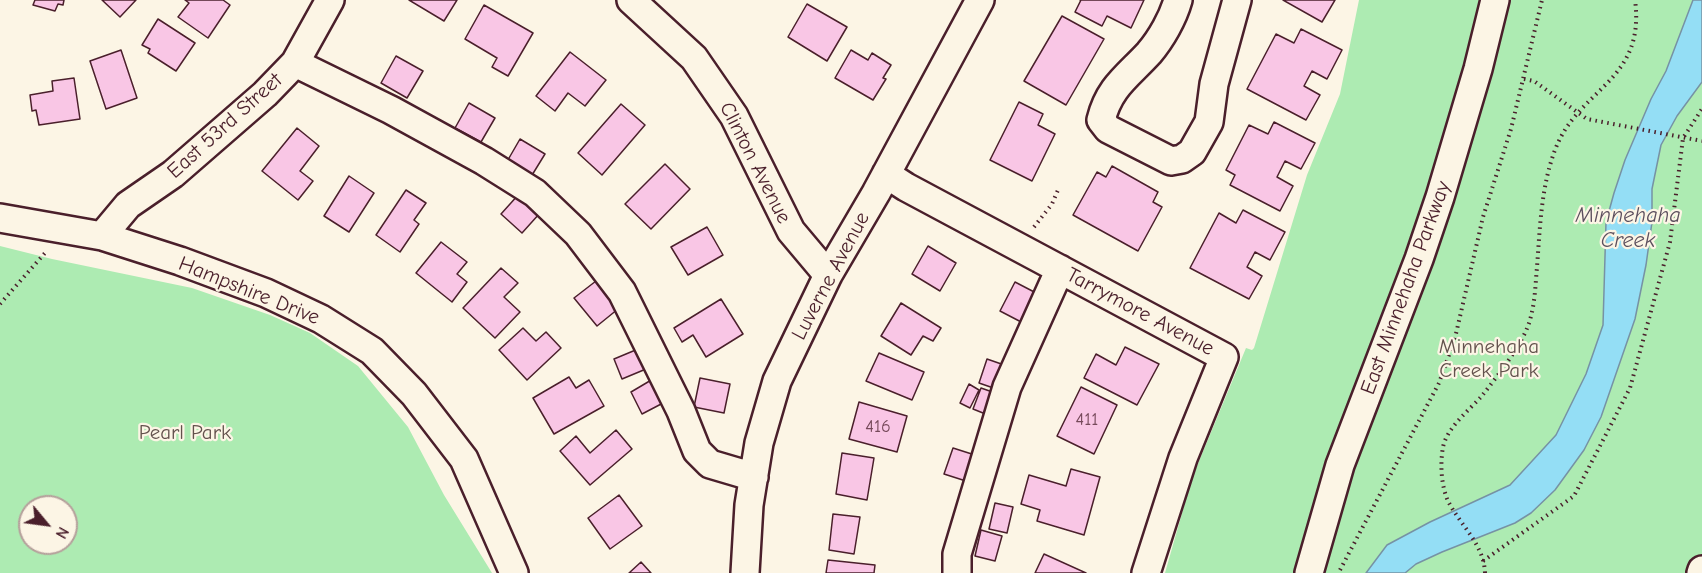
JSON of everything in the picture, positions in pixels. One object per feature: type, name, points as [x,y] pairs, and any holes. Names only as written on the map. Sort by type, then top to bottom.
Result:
[{"type":"street","name":"East 53rd Street","points":[[102,236],[128,205],[173,174],[221,134],[295,63],[330,0]]},
{"type":"street","name":"Clinton Avenue","points":[[631,0],[694,58],[734,116],[790,231],[828,274]]},
{"type":"street","name":"Luverne Avenue","points":[[745,573],[749,506],[759,442],[777,381],[828,274],[886,174],[980,0]]},
{"type":"street","points":[[1178,0],[1174,13],[1150,51],[1115,86],[1104,105],[1101,120],[1108,129],[1171,162],[1182,159],[1192,152],[1209,122],[1214,84],[1237,0]]},
{"type":"street","name":"East Minnehaha Parkway","points":[[1309,573],[1340,465],[1419,259],[1440,197],[1475,80],[1495,0]]},
{"type":"street","points":[[295,63],[391,110],[484,161],[535,193],[578,234],[622,292],[681,411],[697,451],[710,464],[754,477]]},
{"type":"street","name":"Tarrymore Avenue","points":[[886,174],[906,187],[1224,357],[1183,458],[1146,573]]},
{"type":"street","name":"Hampshire Drive","points":[[0,218],[102,236],[266,294],[321,319],[372,351],[414,394],[464,459],[514,573]]},
{"type":"street","points":[[957,573],[957,554],[1007,387],[1060,269]]},
{"type":"path","points":[[1338,573],[1434,393],[1448,359],[1483,217],[1524,79],[1542,0]]},
{"type":"path","points":[[1485,573],[1476,544],[1448,501],[1441,469],[1444,445],[1447,436],[1482,395],[1525,332],[1534,305],[1542,205],[1555,149],[1577,113],[1611,80],[1627,58],[1637,27],[1635,0]]},
{"type":"path","points":[[1524,79],[1534,81],[1577,113],[1596,122],[1702,141]]},
{"type":"path","points":[[1483,561],[1574,496],[1630,387],[1670,242],[1683,138],[1702,109]]},
{"type":"path","points":[[1022,249],[1038,219],[1052,204],[1058,190]]},
{"type":"path","points":[[0,304],[65,230]]},
{"type":"green space","name":"Minnehaha Creek Park","points":[[1359,0],[1702,0],[1702,573],[1165,573],[1192,478],[1246,348],[1252,350],[1254,348],[1307,175],[1340,94]]},
{"type":"green space","name":"Pearl Park","points":[[0,246],[192,288],[270,315],[310,333],[358,366],[408,427],[444,495],[492,573],[0,573]]},
{"type":"water","name":"Minnehaha Creek","points":[[1693,0],[1702,0],[1702,82],[1677,116],[1661,145],[1652,189],[1652,222],[1646,265],[1635,319],[1601,417],[1584,450],[1555,490],[1531,513],[1515,523],[1442,552],[1416,564],[1405,573],[1366,573],[1387,545],[1430,522],[1510,485],[1556,435],[1586,374],[1603,325],[1606,222],[1614,193],[1625,160],[1651,99],[1666,71]]},
{"type":"building","points":[[35,0],[64,0],[63,5],[58,4],[55,11],[33,5]]},
{"type":"building","points":[[102,0],[136,0],[120,17]]},
{"type":"building","points":[[185,0],[223,0],[230,5],[208,38],[178,17],[189,3]]},
{"type":"building","points":[[409,0],[457,0],[444,21]]},
{"type":"building","points":[[1081,0],[1144,0],[1131,28],[1107,16],[1102,26],[1075,12]]},
{"type":"building","points":[[1283,0],[1335,0],[1322,22]]},
{"type":"building","points":[[807,4],[847,27],[827,61],[788,37]]},
{"type":"building","points":[[484,5],[533,33],[508,76],[492,67],[497,58],[465,39]]},
{"type":"building","points":[[1062,16],[1104,39],[1066,105],[1024,81]]},
{"type":"building","points":[[158,19],[195,43],[176,71],[148,53],[150,49],[142,45]]},
{"type":"building","points":[[1301,29],[1342,50],[1327,79],[1312,71],[1304,86],[1320,95],[1306,120],[1247,89],[1276,34],[1294,43]]},
{"type":"building","points":[[121,50],[137,98],[106,109],[90,61]]},
{"type":"building","points":[[851,50],[868,60],[872,53],[891,65],[883,78],[886,79],[873,100],[835,78]]},
{"type":"building","points":[[570,52],[606,80],[585,106],[568,93],[555,111],[536,96]]},
{"type":"building","points":[[396,56],[423,71],[407,98],[381,83]]},
{"type":"building","points":[[74,78],[80,119],[39,125],[36,110],[32,111],[30,95],[53,91],[52,81]]},
{"type":"building","points":[[1019,102],[1043,114],[1038,125],[1055,134],[1032,181],[990,160]]},
{"type":"building","points":[[469,103],[495,118],[481,142],[455,128]]},
{"type":"building","points":[[621,104],[645,125],[602,175],[578,153]]},
{"type":"building","points":[[1274,122],[1315,143],[1301,169],[1285,161],[1277,177],[1293,186],[1280,211],[1230,185],[1235,175],[1226,170],[1249,125],[1268,134]]},
{"type":"building","points":[[297,128],[319,146],[300,171],[313,181],[298,200],[262,171]]},
{"type":"building","points":[[520,139],[545,154],[529,180],[505,165]]},
{"type":"building","points":[[665,164],[690,189],[651,229],[625,204]]},
{"type":"building","points":[[1112,166],[1158,192],[1153,202],[1162,207],[1138,251],[1073,215],[1097,172],[1106,177]]},
{"type":"building","points":[[349,176],[374,193],[349,232],[324,216]]},
{"type":"building","points":[[406,190],[426,203],[414,220],[419,224],[400,252],[376,235]]},
{"type":"building","points":[[519,194],[540,213],[522,233],[501,214]]},
{"type":"building","points":[[1243,210],[1285,232],[1270,260],[1255,252],[1247,267],[1262,276],[1249,299],[1190,268],[1219,213],[1236,223]]},
{"type":"building","points":[[707,227],[723,255],[688,275],[671,247]]},
{"type":"building","points":[[441,242],[467,262],[457,274],[467,282],[452,302],[416,273]]},
{"type":"building","points":[[928,246],[956,263],[940,291],[912,274]]},
{"type":"building","points":[[501,268],[518,283],[504,297],[520,312],[495,338],[463,308]]},
{"type":"building","points":[[596,281],[618,309],[597,326],[574,298]]},
{"type":"building","points":[[1015,282],[1040,295],[1025,324],[1000,311]]},
{"type":"building","points":[[721,299],[743,334],[706,357],[693,335],[682,342],[674,328]]},
{"type":"building","points":[[901,303],[941,328],[933,341],[923,336],[911,355],[881,336]]},
{"type":"building","points":[[523,328],[536,341],[546,332],[561,348],[527,380],[499,350]]},
{"type":"building","points":[[1125,347],[1159,364],[1137,405],[1084,378],[1096,354],[1116,365]]},
{"type":"building","points":[[638,349],[646,369],[622,379],[614,359]]},
{"type":"building","points":[[879,353],[924,372],[912,400],[866,381]]},
{"type":"building","points":[[987,359],[1010,367],[1002,391],[979,383]]},
{"type":"building","points":[[569,377],[576,388],[589,380],[604,406],[554,434],[533,398]]},
{"type":"building","points":[[700,378],[730,384],[724,413],[694,407]]},
{"type":"building","points":[[653,379],[665,402],[642,414],[631,392]]},
{"type":"building","points":[[969,384],[979,390],[970,408],[960,403]]},
{"type":"building","points":[[1081,387],[1117,405],[1094,454],[1057,436]]},
{"type":"building","points":[[981,388],[1001,395],[993,417],[973,409]]},
{"type":"building","points":[[859,402],[907,416],[897,452],[849,439]]},
{"type":"building","points":[[616,430],[632,449],[590,485],[560,451],[576,436],[590,453]]},
{"type":"building","points":[[953,448],[978,456],[969,482],[944,474]]},
{"type":"building","points":[[842,453],[874,458],[867,500],[836,494]]},
{"type":"building","points":[[1071,469],[1100,477],[1084,535],[1037,521],[1040,510],[1021,504],[1029,475],[1066,486]]},
{"type":"building","points":[[619,495],[642,526],[610,549],[588,518]]},
{"type":"building","points":[[995,503],[1013,507],[1007,533],[989,529]]},
{"type":"building","points":[[833,514],[860,517],[854,554],[829,550]]},
{"type":"building","points":[[981,530],[1002,536],[995,561],[975,556]]},
{"type":"building","points":[[1044,554],[1086,573],[1035,573]]},
{"type":"building","points":[[828,560],[875,565],[874,573],[826,573]]},
{"type":"building","points":[[641,562],[651,573],[629,573]]}]
